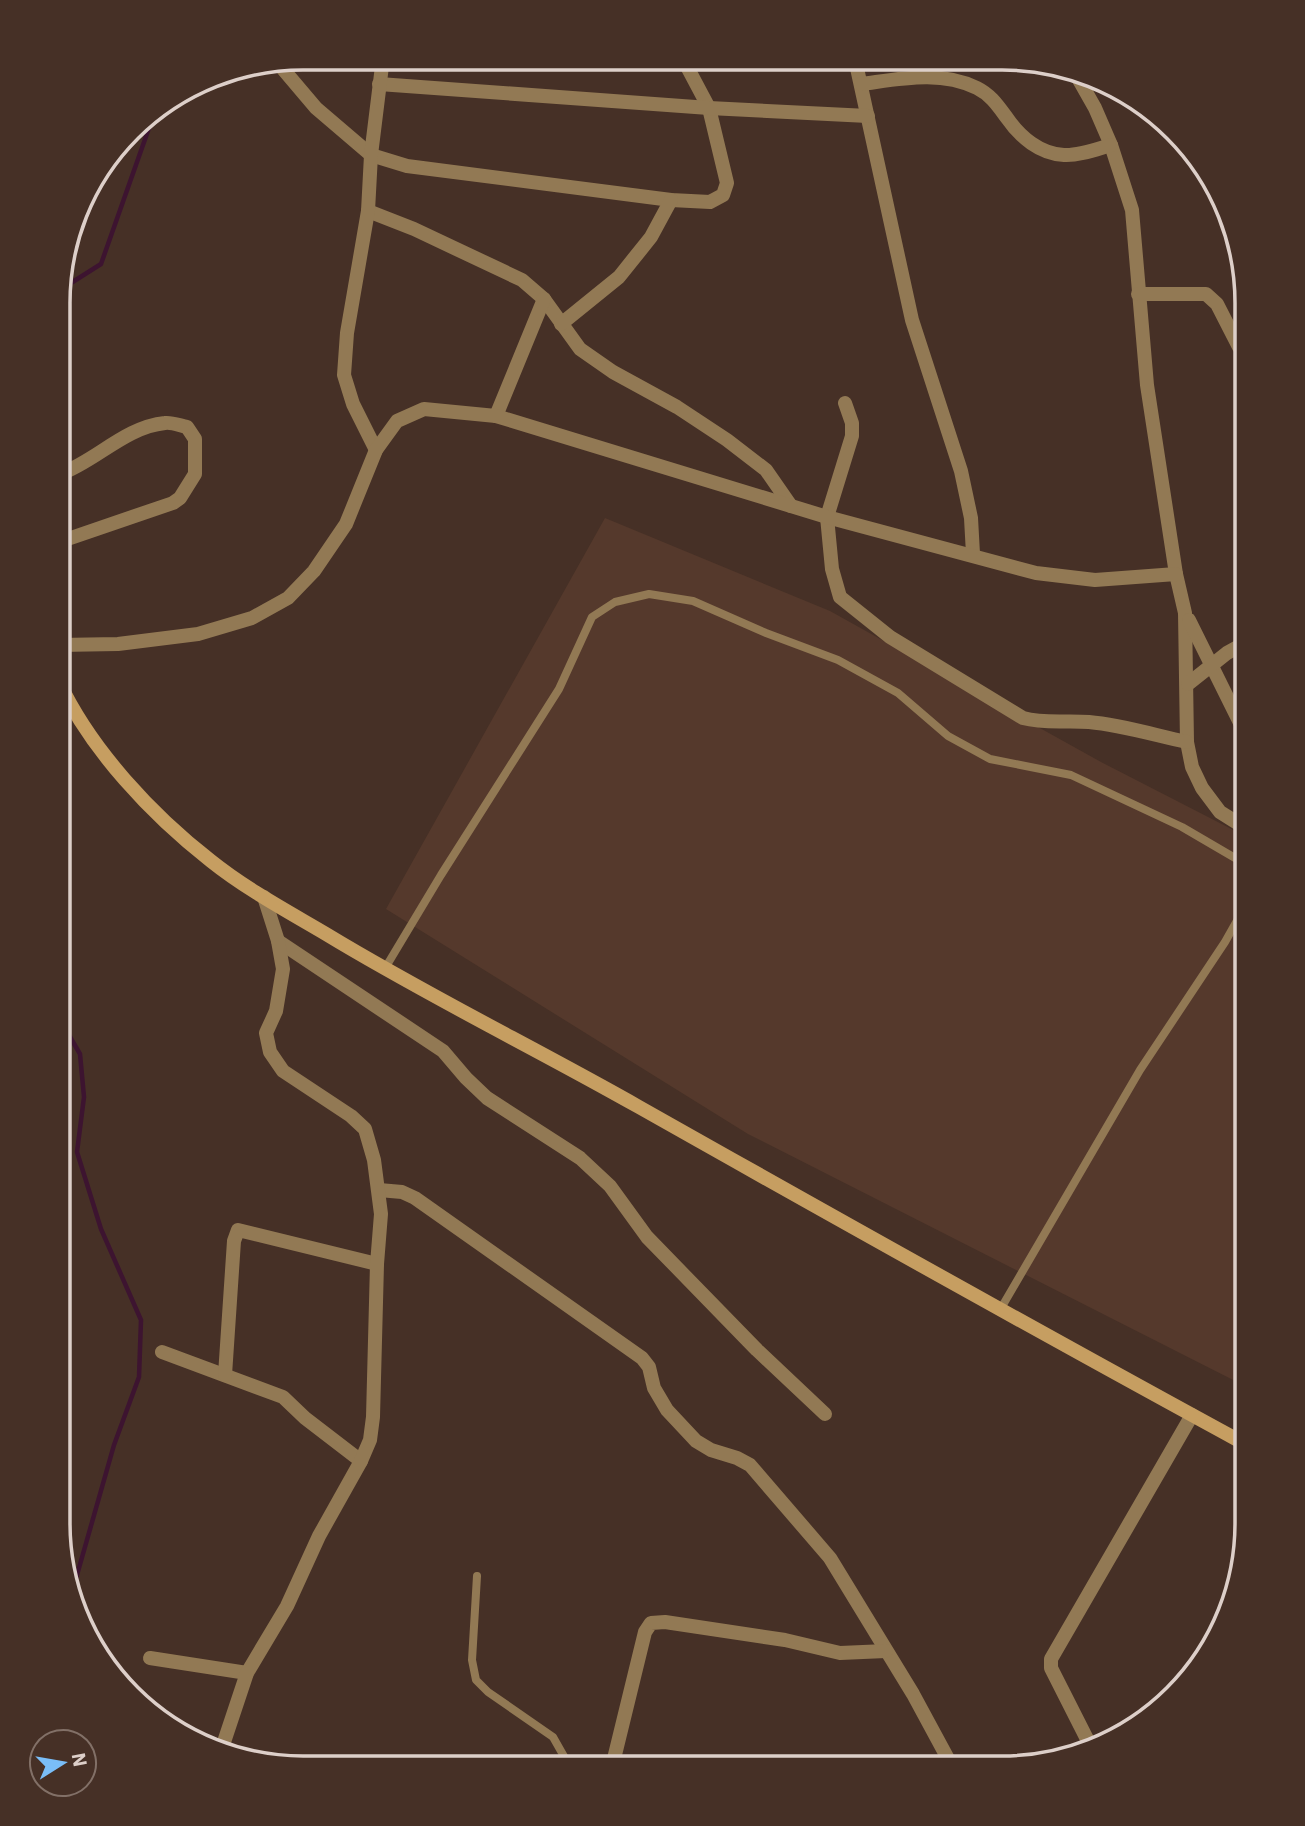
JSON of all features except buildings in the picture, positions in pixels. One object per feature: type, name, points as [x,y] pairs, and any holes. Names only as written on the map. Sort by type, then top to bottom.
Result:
[{"type":"street","points":[[376,450],[353,404],[344,376],[347,333],[369,211],[371,155],[381,70]]},
{"type":"street","points":[[285,71],[316,108],[371,155],[407,166],[671,201],[710,202],[723,195],[727,183],[709,108],[689,70]]},
{"type":"street","points":[[858,70],[912,320],[961,471],[971,518],[973,554]]},
{"type":"street","points":[[861,84],[929,76],[951,79],[979,88],[994,100],[1026,139],[1044,151],[1065,156],[1111,145]]},
{"type":"street","points":[[379,84],[709,108],[868,116]]},
{"type":"street","points":[[1082,85],[1111,145],[1132,210],[1146,385],[1176,574],[1185,613],[1187,742],[1192,767],[1202,788],[1220,812],[1235,821]]},
{"type":"street","points":[[561,324],[620,277],[652,237],[671,201]]},
{"type":"street","points":[[369,211],[522,280],[544,299],[580,349],[612,372],[677,407],[727,440],[766,470],[791,506]]},
{"type":"street","points":[[1138,294],[1206,294],[1217,304],[1235,338]]},
{"type":"street","points":[[496,416],[544,299]]},
{"type":"street","points":[[845,403],[852,423],[852,436],[827,517],[832,569],[840,597],[890,637],[1023,718],[1038,722],[1112,725],[1187,742]]},
{"type":"street","points":[[70,645],[118,644],[198,634],[252,618],[288,598],[314,571],[346,524],[376,450],[397,421],[424,409],[496,416],[827,517],[1036,573],[1095,580],[1176,574]]},
{"type":"street","points":[[70,469],[115,442],[143,429],[167,423],[187,427],[195,439],[195,474],[188,487],[173,503],[70,539]]},
{"type":"street","points":[[1185,613],[1235,713]]},
{"type":"street","points":[[1188,684],[1235,650]]},
{"type":"street","points":[[70,700],[94,739],[145,803],[212,862],[264,897],[384,970],[617,1094],[1000,1310],[1235,1438]]},
{"type":"street","points":[[224,1742],[247,1673],[287,1606],[319,1536],[361,1461],[370,1440],[373,1417],[381,1214],[374,1160],[365,1129],[351,1116],[284,1071],[270,1052],[266,1033],[276,1012],[284,969],[264,897]]},
{"type":"street","points":[[278,941],[443,1051],[487,1098],[580,1158],[610,1186],[647,1237],[757,1350],[825,1414]]},
{"type":"street","points":[[379,1189],[402,1192],[415,1198],[642,1358],[649,1367],[654,1388],[667,1410],[696,1441],[711,1450],[750,1465],[830,1559],[913,1694],[947,1756]]},
{"type":"street","points":[[225,1375],[234,1241],[238,1230],[377,1264]]},
{"type":"street","points":[[162,1352],[284,1397],[305,1418],[361,1461]]},
{"type":"street","points":[[1087,1740],[1051,1668],[1051,1660],[1192,1415]]},
{"type":"street","points":[[615,1756],[645,1632],[651,1623],[665,1622],[786,1640],[839,1653],[886,1651]]},
{"type":"street","points":[[150,1658],[247,1673]]},
{"type":"lane","points":[[384,970],[559,689],[592,617],[615,602],[649,594],[693,601],[766,633],[838,660],[898,693],[948,736],[990,759],[1070,775],[1182,827],[1235,858]]},
{"type":"lane","points":[[1000,1310],[1140,1070],[1235,924]]},
{"type":"lane","points":[[477,1576],[472,1660],[476,1680],[488,1692],[552,1737],[563,1756]]},
{"type":"shaded area","points":[[605,518],[830,611],[1101,762],[1235,831],[1235,1381],[748,1134],[386,909]]},
{"type":"waterway","points":[[71,283],[101,264],[149,128]]},
{"type":"waterway","points":[[70,1037],[80,1054],[84,1097],[77,1152],[101,1229],[141,1320],[139,1377],[114,1445],[76,1577]]}]
